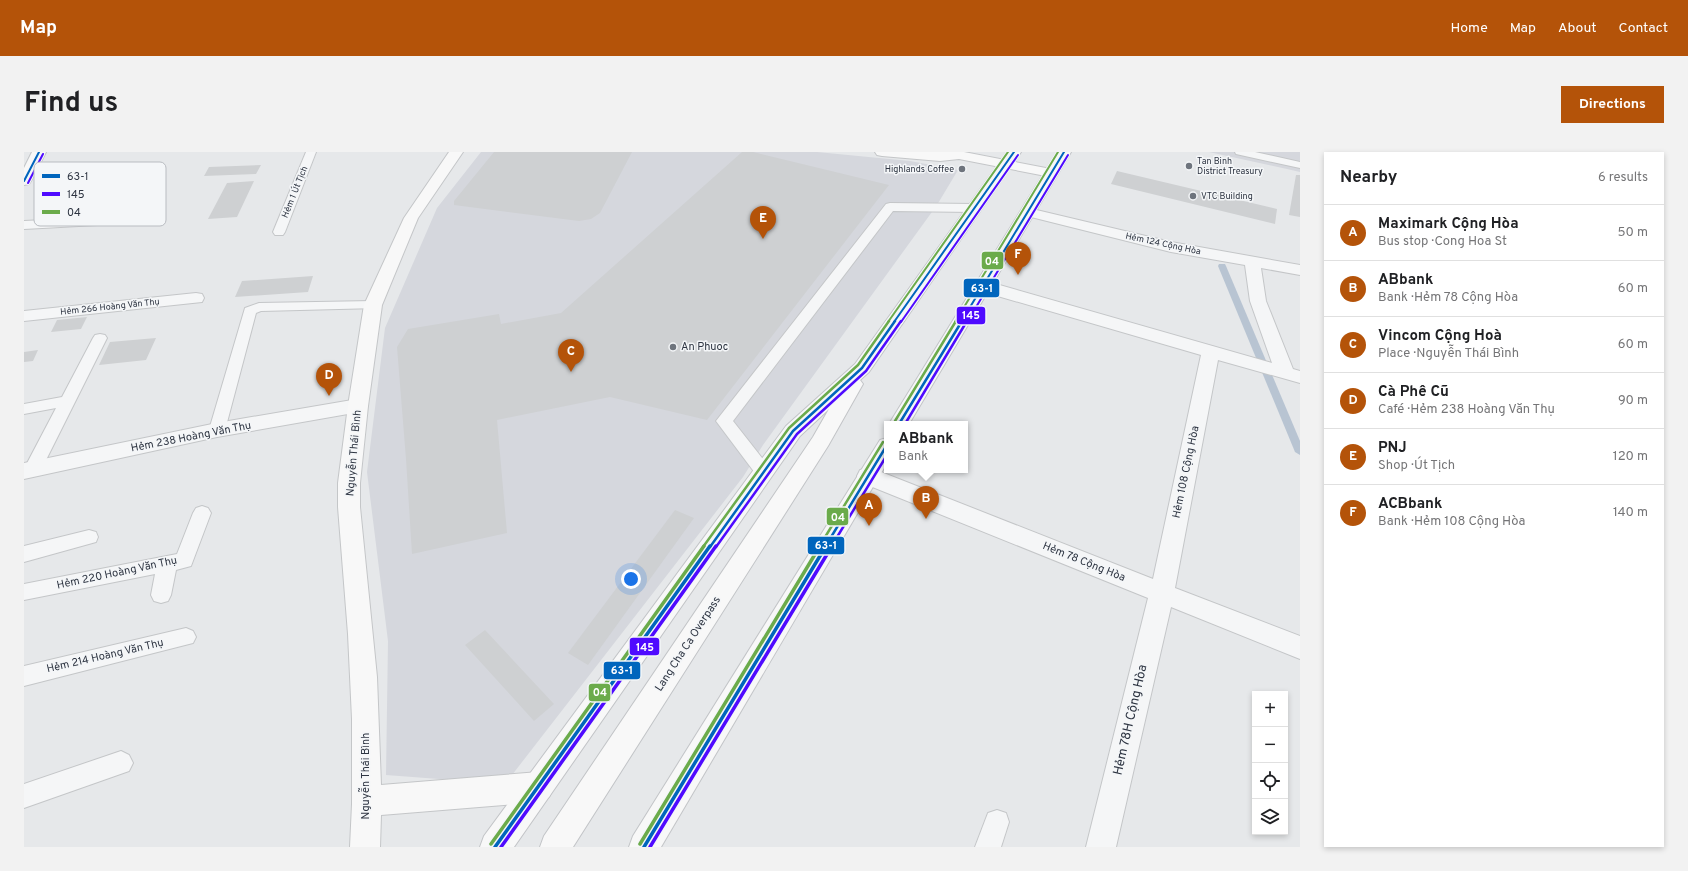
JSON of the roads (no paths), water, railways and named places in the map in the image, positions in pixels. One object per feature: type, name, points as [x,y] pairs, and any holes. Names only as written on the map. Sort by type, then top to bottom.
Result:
[{"type":"main road","points":[[24,181],[39,152]]},
{"type":"main road","name":"Nguyễn Thái Bình","points":[[365,847],[367,801],[364,666],[349,507],[349,483],[358,406],[373,305],[411,218],[456,152]]},
{"type":"main road","points":[[882,152],[940,157],[954,154],[1010,158],[1051,173]]},
{"type":"main road","points":[[902,421],[1064,152]]},
{"type":"main road","points":[[495,847],[794,431],[862,368],[1010,158]]},
{"type":"main road","name":"Lang Cha Ca Overpass","points":[[555,847],[821,441],[862,368]]},
{"type":"main road","points":[[644,847],[884,450]]},
{"type":"main road","points":[[367,801],[538,787]]},
{"type":"street","name":"Hẻm 124 Cộng Hòa","points":[[1028,212],[1171,247],[1298,270]]},
{"type":"street","points":[[1298,270],[1300,253]]},
{"type":"street","points":[[1252,261],[1258,301],[1292,375]]},
{"type":"street","points":[[983,286],[1292,375]]},
{"type":"street","name":"Hẻm 266 Hoàng Văn Thụ","points":[[24,316],[196,298]]},
{"type":"street","name":"Hẻm 108 Cộng Hòa","points":[[1162,592],[1211,352]]},
{"type":"street","name":"Hẻm 238 Hoàng Văn Thụ","points":[[28,470],[217,430],[358,406]]},
{"type":"street","name":"Hẻm 78 Cộng Hòa","points":[[868,476],[1300,648]]},
{"type":"street","name":"Hẻm 78H Cộng Hòa","points":[[1101,847],[1162,592]]},
{"type":"lane","name":"Hẻm 1 Út Tịch","points":[[279,232],[312,152]]},
{"type":"lane","points":[[1240,152],[1300,165]]},
{"type":"lane","points":[[764,472],[724,421],[890,207],[974,208]]},
{"type":"lane","points":[[24,225],[34,225]]},
{"type":"lane","points":[[217,430],[250,311],[258,307],[373,305]]},
{"type":"lane","points":[[28,470],[68,401],[100,338]]},
{"type":"lane","points":[[24,409],[68,401]]},
{"type":"lane","name":"Hẻm 220 Hoàng Văn Thụ","points":[[24,592],[184,560],[202,513]]},
{"type":"lane","points":[[24,554],[89,537]]},
{"type":"lane","points":[[161,595],[167,563]]},
{"type":"lane","name":"Hẻm 214 Hoàng Văn Thụ","points":[[24,676],[186,637]]},
{"type":"lane","points":[[24,796],[121,763]]},
{"type":"lane","points":[[988,847],[996,822]]},
{"type":"waterway","points":[[1222,266],[1300,452]]},
{"type":"place","name":"Tan Binh District Treasury","points":[[1189,166]]},
{"type":"place","name":"Highlands Coffee","points":[[962,169]]},
{"type":"place","name":"VTC Building","points":[[1193,196]]},
{"type":"place","name":"PNJ","points":[[763,239]]},
{"type":"place","name":"ACBbank","points":[[1018,275]]},
{"type":"place","name":"An Phuoc","points":[[673,347]]},
{"type":"place","name":"Vincom Cộng Hoà","points":[[571,372]]},
{"type":"place","name":"Cà Phê Cũ","points":[[329,396]]},
{"type":"place","name":"ABbank","points":[[926,519]]},
{"type":"place","name":"Maximark Cộng Hòa","points":[[869,526]]}]
